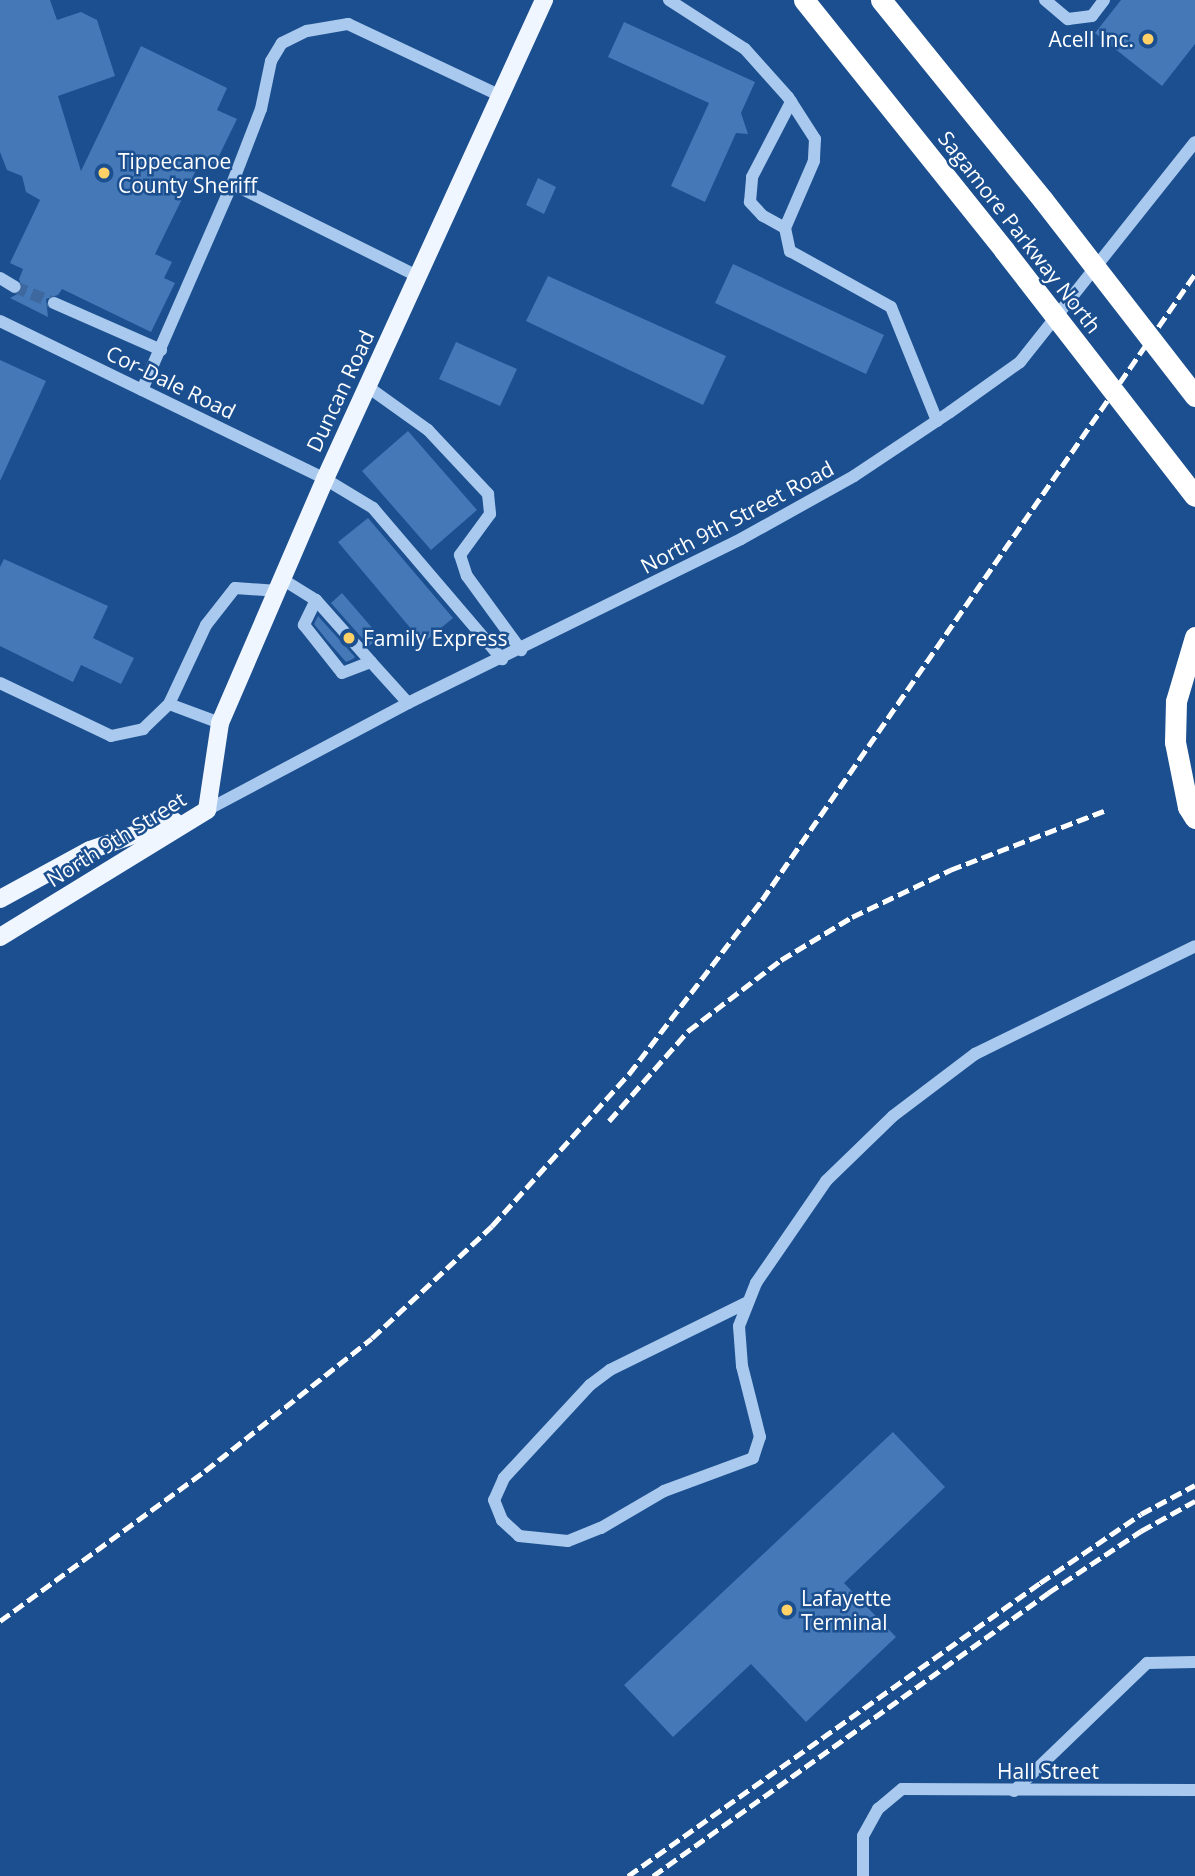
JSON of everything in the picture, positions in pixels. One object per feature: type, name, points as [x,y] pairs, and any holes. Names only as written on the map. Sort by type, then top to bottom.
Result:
[{"type":"highway","name":"Sagamore Parkway North","points":[[804,0],[1004,250],[1195,496]]},
{"type":"highway","name":"Sagamore Parkway North","points":[[881,0],[1043,200],[1195,396]]},
{"type":"highway","points":[[1195,637],[1176,701],[1175,742],[1188,807],[1195,818]]},
{"type":"main road","name":"Duncan Road","points":[[207,810],[220,723],[325,480],[544,0]]},
{"type":"main road","name":"North 9th Street","points":[[0,899],[90,850],[207,810]]},
{"type":"main road","name":"North 9th Street","points":[[0,937],[207,810]]},
{"type":"street","points":[[669,0],[745,49],[791,102],[815,139],[814,161],[785,228],[790,251],[891,307],[937,421]]},
{"type":"street","points":[[1045,0],[1068,19],[1092,16],[1104,0]]},
{"type":"street","points":[[142,390],[232,184],[261,109],[271,61],[282,43],[307,31],[348,24],[501,96]]},
{"type":"street","points":[[785,228],[762,215],[750,202],[752,177],[791,102]]},
{"type":"street","name":"North 9th Street Road","points":[[207,810],[408,703],[522,650],[741,539],[854,476],[937,421],[1020,362],[1195,142]]},
{"type":"street","points":[[232,184],[417,276]]},
{"type":"street","points":[[0,278],[15,287]]},
{"type":"street","points":[[54,303],[161,350]]},
{"type":"street","name":"Cor-Dale Road","points":[[0,321],[325,480],[373,508],[502,659]]},
{"type":"street","points":[[368,387],[428,429],[488,494],[490,513],[460,555],[467,576],[522,650]]},
{"type":"street","points":[[0,683],[111,736],[143,729],[169,704],[206,625],[235,588],[280,585],[316,600],[408,703]]},
{"type":"street","points":[[316,600],[304,625],[342,673],[371,663]]},
{"type":"street","points":[[169,704],[220,723]]},
{"type":"street","points":[[746,1303],[610,1370],[590,1385],[504,1479],[494,1500],[502,1521],[519,1536],[534,1540],[576,1539],[664,1490],[753,1458],[761,1437],[742,1366],[739,1326],[746,1303],[826,1181],[894,1116],[975,1054],[1195,946]]},
{"type":"street","points":[[1014,1791],[1147,1664],[1195,1662]]},
{"type":"street","name":"Hall Street","points":[[863,1876],[863,1836],[878,1809],[902,1789],[1195,1790]]},
{"type":"building","name":"Tippecanoe County Sheriff","points":[[0,0],[50,0],[57,20],[81,12],[97,20],[115,76],[58,96],[81,171],[141,46],[227,88],[217,110],[237,119],[215,164],[202,158],[155,254],[172,262],[164,278],[175,283],[151,332],[62,289],[58,295],[46,299],[48,317],[10,298],[23,291],[19,279],[23,269],[10,263],[40,200],[26,192],[22,176],[7,170],[0,152]]},
{"type":"building","name":"Acell Inc.","points":[[1121,0],[1195,0],[1195,44],[1162,86],[1095,33]]},
{"type":"building","points":[[624,22],[755,82],[741,113],[748,134],[736,133],[705,202],[671,186],[709,103],[608,57]]},
{"type":"building","points":[[538,178],[556,187],[544,214],[526,205]]},
{"type":"building","points":[[733,264],[884,335],[866,374],[715,303]]},
{"type":"building","points":[[548,276],[726,356],[703,405],[526,321]]},
{"type":"building","points":[[456,342],[517,369],[500,406],[439,379]]},
{"type":"building","points":[[0,360],[46,381],[0,481]]},
{"type":"building","points":[[408,431],[477,510],[431,550],[362,471]]},
{"type":"building","points":[[368,518],[453,618],[423,643],[338,542]]},
{"type":"building","points":[[4,559],[108,606],[93,638],[134,658],[121,684],[81,665],[73,682],[0,646],[0,567]]},
{"type":"building","points":[[342,593],[380,637],[369,646],[331,603]]},
{"type":"building","points":[[318,616],[355,657],[353,659],[346,662],[326,639],[314,624]]},
{"type":"building","name":"Lafayette Terminal","points":[[893,1432],[945,1487],[844,1583],[896,1637],[806,1722],[751,1664],[673,1737],[624,1685]]},
{"type":"tunnel","points":[[15,287],[54,303]]},
{"type":"railway","points":[[0,1621],[205,1471],[372,1338],[492,1226],[629,1074],[762,900],[1195,274]]},
{"type":"railway","points":[[609,1121],[688,1031],[781,960],[852,917],[950,870],[1104,811]]},
{"type":"railway","points":[[628,1876],[1040,1583],[1141,1514],[1195,1485]]},
{"type":"railway","points":[[653,1876],[1048,1593],[1141,1531],[1195,1501]]},
{"type":"place","name":"Acell Inc.","points":[[1148,39]]},
{"type":"place","name":"Tippecanoe County Sheriff","points":[[104,173]]},
{"type":"place","name":"Family Express","points":[[349,638]]},
{"type":"place","name":"Lafayette Terminal","points":[[787,1610]]}]
